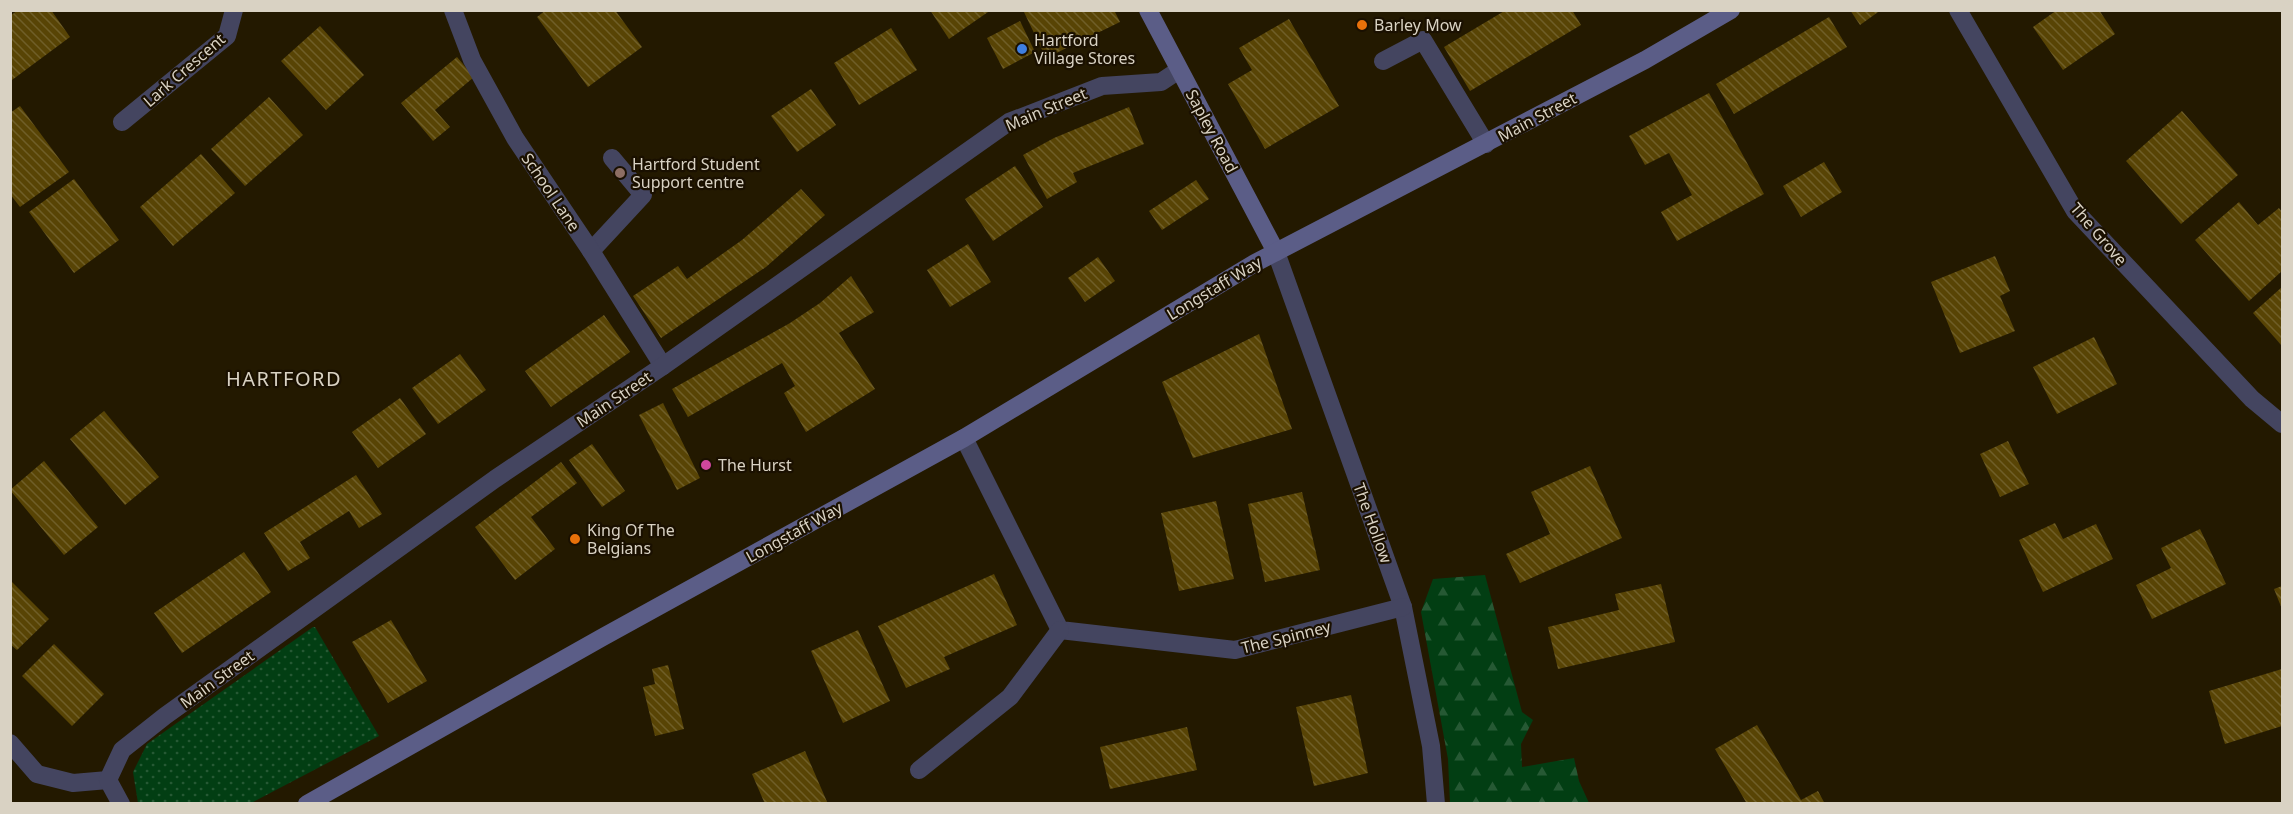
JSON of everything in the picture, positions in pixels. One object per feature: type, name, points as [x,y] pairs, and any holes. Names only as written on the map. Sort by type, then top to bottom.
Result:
[{"type":"main road","name":"Sapley Road","points":[[1148,10],[1276,252]]},
{"type":"main road","name":"Main Street","points":[[1276,252],[1645,60],[1731,10]]},
{"type":"main road","name":"Longstaff Way","points":[[307,804],[613,631],[964,438],[1276,252]]},
{"type":"street","name":"Lark Crescent","points":[[122,122],[227,36],[234,10]]},
{"type":"street","name":"School Lane","points":[[453,10],[472,60],[515,138],[591,251],[663,366]]},
{"type":"street","name":"The Grove","points":[[1958,10],[2075,212],[2252,399],[2283,424]]},
{"type":"street","points":[[1383,61],[1423,40],[1486,144]]},
{"type":"street","name":"Main Street","points":[[108,780],[122,750],[165,716],[495,479],[663,366],[1009,122],[1102,86],[1161,82],[1179,70]]},
{"type":"street","points":[[591,251],[643,195],[612,158]]},
{"type":"street","name":"The Hollow","points":[[1276,252],[1403,608],[1431,746],[1436,804]]},
{"type":"street","points":[[919,770],[1010,697],[1060,630],[964,438]]},
{"type":"street","name":"The Spinney","points":[[1060,630],[1235,650],[1403,608]]},
{"type":"street","points":[[10,743],[37,774],[73,783],[108,780],[121,804]]},
{"type":"green space","points":[[1485,575],[1522,712],[1533,720],[1521,744],[1522,767],[1574,758],[1579,781],[1589,803],[1450,803],[1448,759],[1421,612],[1433,579]]},
{"type":"green space","points":[[313,627],[379,736],[251,803],[138,803],[133,772],[147,744]]},
{"type":"building","points":[[18,10],[51,10],[70,37],[12,80],[10,16]]},
{"type":"building","points":[[546,10],[615,10],[642,47],[588,87],[537,17]]},
{"type":"building","points":[[930,10],[991,10],[949,39]]},
{"type":"building","points":[[1023,10],[1114,10],[1120,22],[1046,58]]},
{"type":"building","points":[[1506,10],[1572,10],[1581,25],[1470,91],[1444,47]]},
{"type":"building","points":[[1850,10],[1881,10],[1860,25]]},
{"type":"building","points":[[2057,10],[2099,10],[2115,34],[2063,70],[2033,27]]},
{"type":"building","points":[[1829,17],[1847,47],[1734,114],[1716,84]]},
{"type":"building","points":[[1289,19],[1339,106],[1265,149],[1228,84],[1252,70],[1239,48]]},
{"type":"building","points":[[1020,21],[1035,52],[1003,69],[987,38]]},
{"type":"building","points":[[320,26],[364,75],[326,110],[281,61]]},
{"type":"building","points":[[891,28],[917,70],[859,105],[834,63]]},
{"type":"building","points":[[457,57],[474,77],[435,110],[450,127],[433,141],[401,103]]},
{"type":"building","points":[[811,89],[836,125],[797,152],[771,116]]},
{"type":"building","points":[[1709,93],[1764,194],[1677,241],[1661,212],[1692,195],[1669,153],[1645,165],[1629,136]]},
{"type":"building","points":[[269,97],[303,135],[245,186],[211,149]]},
{"type":"building","points":[[20,106],[69,172],[20,207],[10,194],[10,113]]},
{"type":"building","points":[[1129,107],[1144,144],[1073,173],[1077,182],[1047,199],[1023,155],[1054,138]]},
{"type":"building","points":[[2182,111],[2238,175],[2181,224],[2126,161]]},
{"type":"building","points":[[201,154],[235,193],[173,246],[140,207]]},
{"type":"building","points":[[1824,162],[1842,192],[1801,217],[1783,186]]},
{"type":"building","points":[[1015,166],[1043,207],[993,241],[965,199]]},
{"type":"building","points":[[74,179],[119,240],[74,273],[29,212]]},
{"type":"building","points":[[1196,180],[1209,199],[1162,230],[1149,211]]},
{"type":"building","points":[[801,189],[825,215],[766,267],[661,338],[633,296],[678,266],[687,279],[742,240]]},
{"type":"building","points":[[2239,202],[2258,225],[2279,208],[2282,212],[2282,271],[2249,301],[2195,240]]},
{"type":"building","points":[[968,244],[991,282],[950,307],[927,270]]},
{"type":"building","points":[[1995,256],[2010,291],[2000,296],[2015,331],[1960,353],[1931,282]]},
{"type":"building","points":[[1098,257],[1115,281],[1085,302],[1068,278]]},
{"type":"building","points":[[851,276],[874,312],[839,333],[875,389],[806,432],[784,393],[795,386],[782,363],[688,417],[672,389],[790,323],[820,303]]},
{"type":"building","points":[[2282,287],[2282,346],[2253,313]]},
{"type":"building","points":[[604,315],[630,352],[551,407],[525,371]]},
{"type":"building","points":[[1259,334],[1292,429],[1193,458],[1162,382]]},
{"type":"building","points":[[2094,337],[2117,384],[2057,414],[2033,367]]},
{"type":"building","points":[[460,354],[486,390],[438,424],[412,388]]},
{"type":"building","points":[[400,398],[426,434],[378,468],[352,432]]},
{"type":"building","points":[[663,403],[700,478],[677,490],[639,415]]},
{"type":"building","points":[[104,411],[159,477],[125,505],[70,439]]},
{"type":"building","points":[[2008,441],[2029,484],[2000,497],[1980,454]]},
{"type":"building","points":[[592,444],[625,491],[602,507],[569,460]]},
{"type":"building","points":[[44,461],[98,527],[64,555],[10,490]]},
{"type":"building","points":[[561,462],[577,483],[531,517],[555,549],[515,580],[475,527]]},
{"type":"building","points":[[1590,466],[1622,538],[1520,583],[1506,554],[1550,534],[1531,492]]},
{"type":"building","points":[[356,475],[382,514],[359,528],[349,511],[300,542],[310,558],[288,571],[264,533]]},
{"type":"building","points":[[1302,492],[1320,570],[1265,582],[1248,504]]},
{"type":"building","points":[[1216,501],[1234,579],[1179,591],[1161,513]]},
{"type":"building","points":[[2055,523],[2063,539],[2096,524],[2113,559],[2043,592],[2019,540]]},
{"type":"building","points":[[2200,529],[2226,584],[2152,619],[2136,585],[2171,568],[2161,548]]},
{"type":"building","points":[[244,552],[271,592],[182,653],[154,613]]},
{"type":"building","points":[[994,574],[1017,625],[944,657],[950,669],[906,688],[878,626]]},
{"type":"building","points":[[10,580],[49,619],[17,650],[10,644]]},
{"type":"building","points":[[1661,584],[1675,642],[1558,669],[1548,627],[1619,610],[1615,594]]},
{"type":"building","points":[[2282,586],[2282,609],[2274,589]]},
{"type":"building","points":[[391,620],[427,681],[388,703],[352,642]]},
{"type":"building","points":[[858,630],[890,701],[843,723],[811,651]]},
{"type":"building","points":[[54,644],[104,694],[72,726],[22,676]]},
{"type":"building","points":[[668,665],[684,729],[655,736],[643,687],[655,684],[652,669]]},
{"type":"building","points":[[2282,669],[2282,726],[2225,744],[2209,691]]},
{"type":"building","points":[[1351,695],[1368,773],[1314,786],[1296,707]]},
{"type":"building","points":[[1757,725],[1801,800],[1818,791],[1825,804],[1747,804],[1715,749]]},
{"type":"building","points":[[1187,727],[1197,770],[1110,789],[1100,747]]},
{"type":"building","points":[[805,751],[828,804],[765,804],[752,774]]},
{"type":"place","name":"Barley Mow","points":[[1362,25]]},
{"type":"place","name":"Hartford Village Stores","points":[[1022,49]]},
{"type":"place","name":"Hartford Student Support centre","points":[[620,173]]},
{"type":"place","name":"The Hurst","points":[[706,465]]},
{"type":"place","name":"King Of The Belgians","points":[[575,539]]},
{"type":"district","name":"HARTFORD","points":[[284,378]]}]
